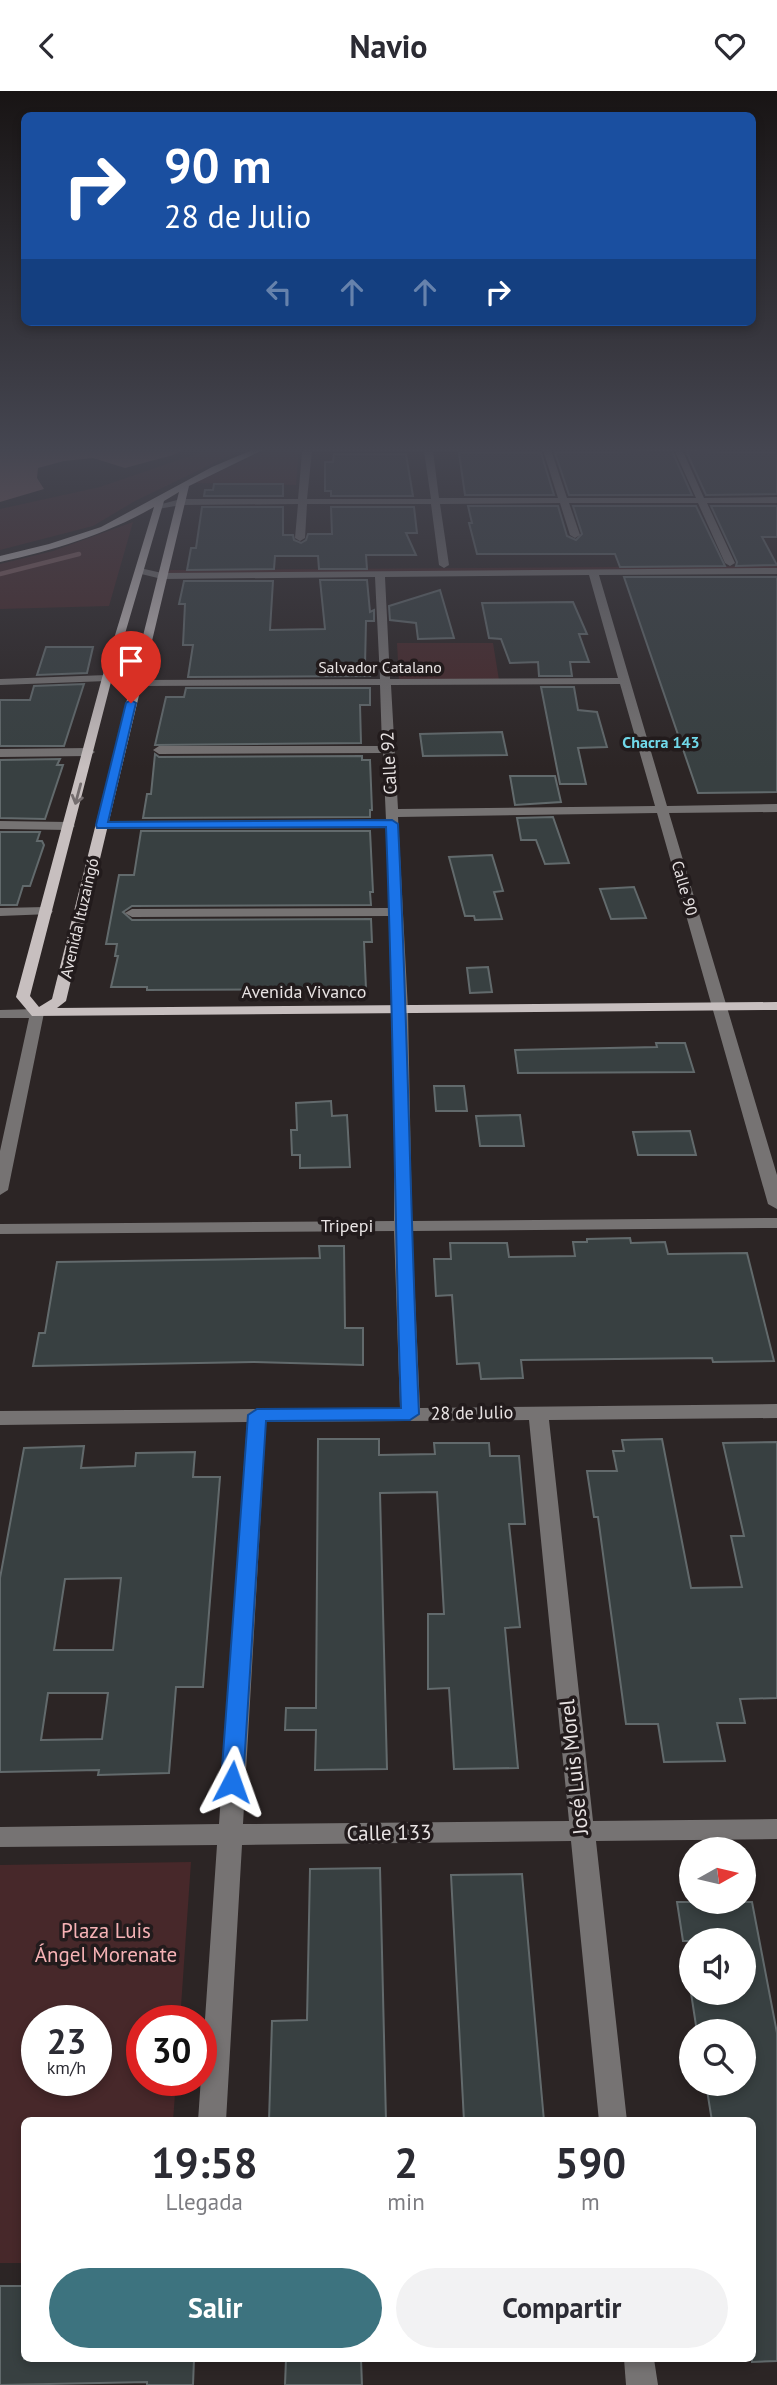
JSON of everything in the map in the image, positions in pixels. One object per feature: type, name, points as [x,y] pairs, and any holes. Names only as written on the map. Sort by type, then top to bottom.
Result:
[{"type":"main road","points":[[0,559],[18,554]]},
{"type":"main road","name":"Avenida Ituzaingó","points":[[145,554],[107,678],[23,997],[37,1013],[59,1001],[168,554]]},
{"type":"main road","name":"Avenida Vivanco","points":[[37,1013],[777,1006]]},
{"type":"street","points":[[442,554],[444,565]]},
{"type":"street","points":[[726,554],[730,563]]},
{"type":"street","points":[[164,571],[444,565],[777,563]]},
{"type":"street","points":[[140,571],[380,575],[777,571]]},
{"type":"street","name":"Calle 90","points":[[593,572],[777,1204]]},
{"type":"street","name":"Calle 92","points":[[380,575],[401,1010],[403,1226],[410,1414]]},
{"type":"street","name":"Salvador Catalano","points":[[2,681],[107,678],[136,683],[624,681]]},
{"type":"street","points":[[159,750],[388,749]]},
{"type":"street","points":[[0,753],[89,752]]},
{"type":"street","points":[[101,825],[777,808]]},
{"type":"street","points":[[0,825],[69,826]]},
{"type":"street","points":[[0,912],[46,911]]},
{"type":"street","points":[[132,913],[396,912]]},
{"type":"street","points":[[0,1190],[37,1013]]},
{"type":"street","name":"Avenida Vivanco","points":[[0,1014],[37,1013]]},
{"type":"street","name":"Tripepi","points":[[0,1229],[777,1223]]},
{"type":"street","name":"28 de Julio","points":[[0,1417],[777,1411]]},
{"type":"street","name":"José Luis Morel","points":[[538,1413],[613,2117]]},
{"type":"street","points":[[212,2117],[257,1415]]},
{"type":"street","name":"Calle 133","points":[[0,1837],[777,1829]]},
{"type":"street","points":[[639,2362],[642,2385]]},
{"type":"green space","points":[[41,554],[124,554],[109,606],[0,609],[0,564]]},
{"type":"green space","points":[[777,566],[777,570],[168,573],[170,570]]},
{"type":"green space","points":[[397,643],[493,643],[499,680],[399,680]]},
{"type":"green space","name":"Plaza Luis Ángel Morenate","points":[[191,1862],[181,2005],[126,2005],[126,2096],[175,2096],[173,2117],[21,2117],[21,2263],[0,2263],[0,1865]]},
{"type":"building","points":[[190,554],[416,555],[366,555],[367,569],[319,569],[318,556],[275,556],[274,569],[187,570]]},
{"type":"building","points":[[615,554],[719,554],[725,566],[620,567]]},
{"type":"building","points":[[733,554],[771,554],[777,565],[736,566]]},
{"type":"building","points":[[624,577],[777,577],[777,792],[698,793]]},
{"type":"building","points":[[320,580],[367,580],[370,612],[374,610],[374,621],[366,621],[365,666],[369,666],[370,676],[188,677],[193,645],[183,645],[185,604],[179,604],[184,581],[273,581],[270,630],[325,629]]},
{"type":"building","points":[[440,590],[454,638],[418,639],[416,623],[390,620],[389,606]]},
{"type":"building","points":[[573,602],[587,634],[579,634],[589,662],[570,662],[572,676],[539,676],[538,662],[510,663],[501,639],[489,638],[482,603]]},
{"type":"building","points":[[46,647],[93,647],[87,673],[37,675]]},
{"type":"building","points":[[84,684],[64,746],[0,746],[0,700],[30,700],[34,686]]},
{"type":"building","points":[[541,687],[574,687],[578,710],[597,712],[607,747],[578,748],[586,784],[560,784]]},
{"type":"building","points":[[186,688],[370,688],[370,705],[360,705],[361,743],[155,745],[166,697],[184,697]]},
{"type":"building","points":[[502,732],[507,755],[423,756],[420,734]]},
{"type":"building","points":[[155,754],[159,757],[362,756],[362,760],[370,760],[372,810],[370,817],[143,818],[147,794],[151,794]]},
{"type":"building","points":[[60,759],[57,765],[63,765],[45,819],[0,818],[0,760]]},
{"type":"building","points":[[510,776],[555,776],[561,802],[515,805]]},
{"type":"building","points":[[553,817],[569,863],[545,864],[536,840],[521,840],[517,818]]},
{"type":"building","points":[[141,831],[370,831],[373,892],[370,892],[371,905],[132,906],[123,912],[132,920],[371,919],[372,942],[364,942],[366,989],[147,990],[147,987],[111,987],[118,956],[115,956],[117,944],[106,944],[119,875],[134,875]]},
{"type":"building","points":[[0,832],[40,832],[37,841],[42,841],[44,845],[30,886],[23,886],[17,905],[0,905]]},
{"type":"building","points":[[492,855],[503,891],[494,892],[502,919],[475,920],[474,916],[465,916],[449,857]]},
{"type":"building","points":[[634,887],[646,918],[611,919],[600,889]]},
{"type":"building","points":[[488,967],[492,992],[470,993],[467,968]]},
{"type":"building","points":[[656,1043],[685,1043],[694,1072],[518,1073],[515,1050],[657,1047]]},
{"type":"building","points":[[434,1086],[464,1086],[467,1111],[436,1111]]},
{"type":"building","points":[[331,1101],[332,1116],[347,1115],[350,1167],[300,1168],[300,1155],[292,1155],[291,1130],[297,1130],[296,1103]]},
{"type":"building","points":[[520,1115],[524,1146],[480,1146],[476,1116]]},
{"type":"building","points":[[690,1131],[696,1155],[638,1155],[633,1132]]},
{"type":"building","points":[[630,1238],[631,1243],[665,1242],[668,1254],[747,1253],[774,1361],[713,1362],[712,1358],[521,1360],[523,1378],[481,1379],[479,1363],[457,1364],[452,1295],[436,1296],[434,1259],[451,1259],[450,1243],[507,1243],[509,1257],[575,1256],[573,1242]]},
{"type":"building","points":[[319,1246],[344,1246],[345,1328],[363,1328],[363,1365],[254,1362],[33,1366],[39,1333],[45,1333],[57,1262],[320,1258]]},
{"type":"building","points":[[318,1439],[379,1439],[379,1455],[435,1454],[434,1443],[489,1443],[490,1456],[519,1456],[525,1524],[509,1524],[520,1627],[505,1628],[518,1768],[454,1769],[449,1688],[428,1689],[428,1614],[444,1614],[437,1492],[380,1493],[387,1769],[315,1770],[316,1730],[285,1730],[286,1708],[316,1708]]},
{"type":"building","points":[[662,1439],[691,1588],[742,1587],[731,1536],[744,1536],[723,1443],[777,1442],[777,1698],[740,1699],[745,1723],[717,1723],[725,1761],[664,1762],[658,1724],[626,1724],[598,1517],[594,1517],[587,1471],[617,1471],[613,1451],[624,1451],[622,1440]]},
{"type":"building","points":[[84,1446],[81,1468],[135,1466],[136,1453],[195,1452],[193,1477],[220,1477],[203,1687],[176,1687],[169,1773],[98,1775],[99,1770],[0,1772],[0,1578],[24,1448]],"holes":[[[121,1578],[113,1650],[54,1650],[65,1579]],[[48,1693],[108,1693],[102,1739],[41,1740]]]},
{"type":"building","points":[[380,1868],[386,2117],[269,2117],[272,2021],[307,2020],[310,1869]]},
{"type":"building","points":[[522,1874],[544,2117],[464,2117],[451,1875]]},
{"type":"building","points":[[679,1915],[754,1915],[777,2033],[777,2361],[756,2362],[756,2117],[711,2117],[708,2096],[756,2096],[756,2019],[695,2019],[693,2005],[756,2005],[756,1928],[681,1928]]},
{"type":"building","points":[[0,2286],[21,2286],[21,2362],[194,2362],[193,2385],[147,2385],[147,2382],[0,2385]]},
{"type":"building","points":[[286,2362],[361,2362],[362,2385],[285,2385]]},
{"type":"waterway","points":[[0,574],[79,554]]},
{"type":"district","name":"Chacra 143","points":[[661,742]]},
{"type":"route","points":[[131,703],[101,825],[392,824],[401,1010],[403,1226],[410,1414],[257,1415],[232,1782]]}]
